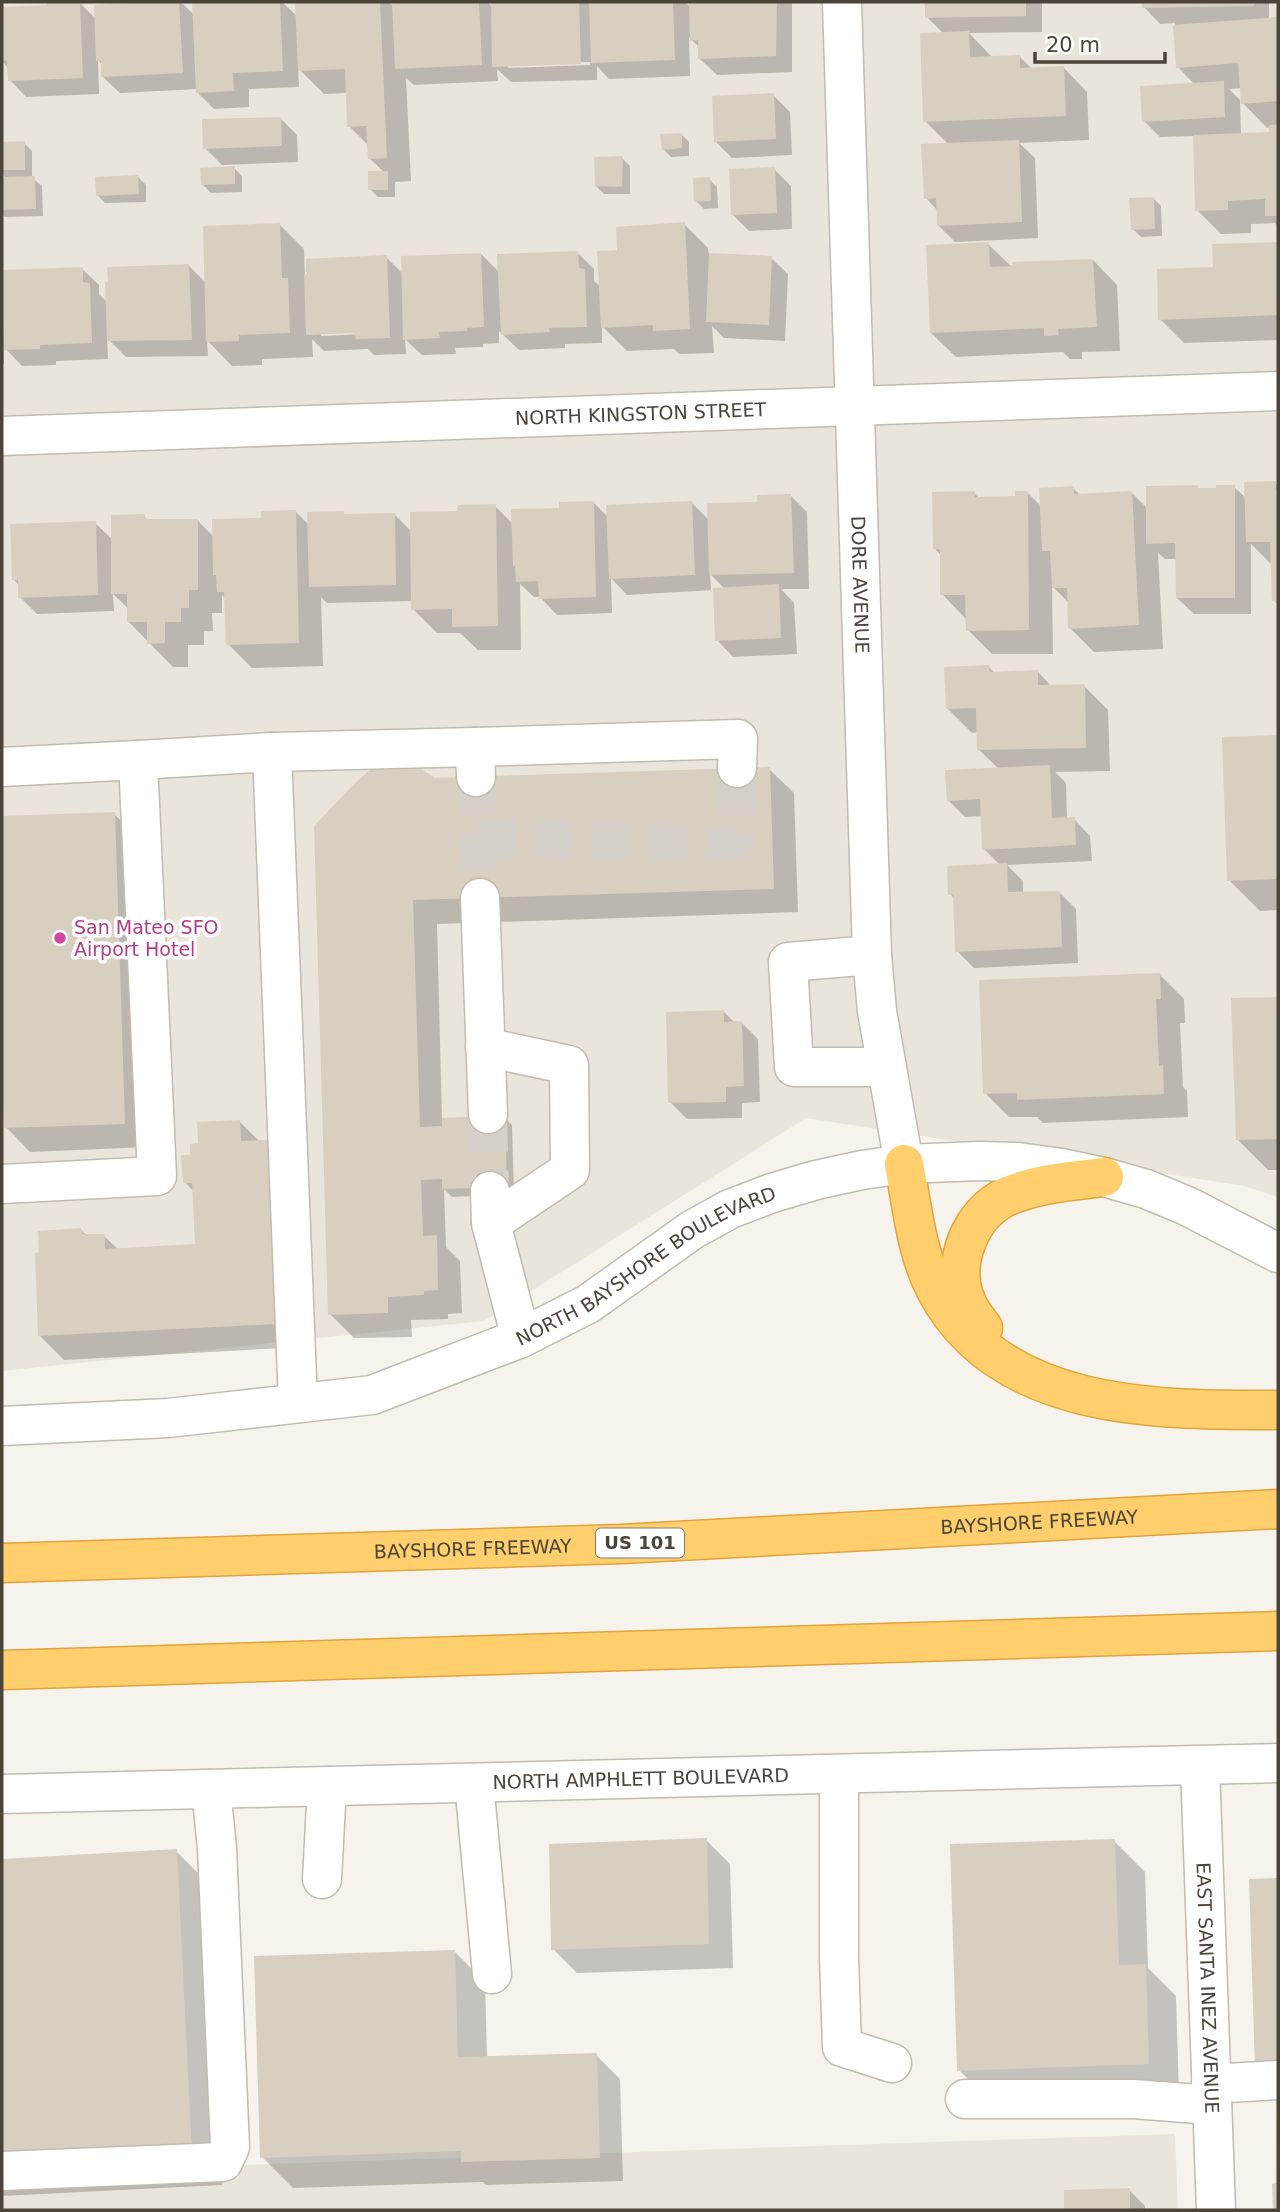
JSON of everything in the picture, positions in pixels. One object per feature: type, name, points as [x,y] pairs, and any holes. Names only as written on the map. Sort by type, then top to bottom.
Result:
[{"type":"highway","points":[[904,1164],[922,1253],[934,1286],[948,1310],[970,1337],[995,1357],[1021,1373],[1092,1398],[1200,1410],[1278,1410]]},
{"type":"highway","points":[[1092,1398],[1057,1384],[1024,1366],[1002,1349],[981,1325],[965,1300],[961,1271],[965,1242],[981,1216],[1006,1196],[1040,1185],[1104,1177]]},
{"type":"highway","name":"BAYSHORE FREEWAY","points":[[2,1563],[621,1544],[1278,1509]]},
{"type":"highway","points":[[2,1670],[1278,1631]]},
{"type":"street","name":"DORE AVENUE","points":[[842,2],[872,955],[877,1011],[904,1164]]},
{"type":"street","name":"NORTH KINGSTON STREET","points":[[2,436],[1278,391]]},
{"type":"street","points":[[2,767],[271,752],[475,762],[738,739],[737,768]]},
{"type":"street","points":[[271,752],[298,1403]]},
{"type":"street","points":[[2,1184],[157,1176],[138,760]]},
{"type":"street","points":[[480,898],[488,1114]]},
{"type":"street","points":[[872,955],[788,962],[794,1067],[887,1068]]},
{"type":"street","points":[[485,1047],[569,1065],[570,1170],[491,1207],[521,1338]]},
{"type":"street","name":"NORTH BAYSHORE BOULEVARD","points":[[2,1426],[168,1418],[372,1395],[521,1338],[588,1304],[673,1243],[730,1209],[816,1180],[904,1164],[1018,1162],[1104,1177],[1146,1189],[1187,1206],[1278,1253]]},
{"type":"street","name":"NORTH AMPHLETT BOULEVARD","points":[[2,1794],[1278,1763]]},
{"type":"street","name":"EAST SANTA INEZ AVENUE","points":[[1200,1766],[1216,2210]]},
{"type":"street","points":[[839,1774],[842,2047],[892,2063]]},
{"type":"street","points":[[474,1783],[492,1974]]},
{"type":"street","points":[[322,1879],[327,1786]]},
{"type":"street","points":[[2,2171],[223,2162],[230,2147],[217,1848],[211,1789]]},
{"type":"street","points":[[965,2099],[1133,2099],[1211,2094],[1278,2080]]},
{"type":"shaded area","points":[[2,2],[1278,2],[1278,1197],[1244,1186],[806,1118],[484,1321],[2,1371]]},
{"type":"shaded area","points":[[1278,1950],[1278,2210],[1274,2210]]},
{"type":"shaded area","points":[[1175,2134],[1178,2210],[2,2210],[2,2173]]},
{"type":"building","points":[[47,2],[80,2],[83,78],[8,81],[7,60],[2,61],[2,7],[47,5]]},
{"type":"building","points":[[179,2],[183,73],[101,77],[101,61],[96,61],[94,5]]},
{"type":"building","points":[[192,2],[280,2],[283,71],[233,73],[234,91],[196,93]]},
{"type":"building","points":[[295,2],[380,2],[387,158],[368,159],[366,126],[347,127],[345,69],[298,71]]},
{"type":"building","points":[[392,2],[479,2],[482,65],[395,69]]},
{"type":"building","points":[[491,2],[579,2],[581,64],[492,67]]},
{"type":"building","points":[[589,2],[673,2],[675,60],[591,63]]},
{"type":"building","points":[[689,2],[777,2],[776,56],[698,59],[698,40],[690,41]]},
{"type":"building","points":[[925,2],[1026,2],[1026,16],[925,18]]},
{"type":"building","points":[[1142,2],[1254,2],[1254,6],[1142,8]]},
{"type":"building","points":[[1278,17],[1278,101],[1241,104],[1238,63],[1176,68],[1173,25]]},
{"type":"building","points":[[969,31],[970,57],[1020,55],[1020,68],[1064,66],[1066,116],[923,122],[920,33]]},
{"type":"building","points":[[1224,81],[1225,117],[1142,122],[1140,86]]},
{"type":"building","points":[[774,93],[776,139],[714,142],[712,96]]},
{"type":"building","points":[[281,117],[282,146],[203,149],[202,119]]},
{"type":"building","points":[[1269,125],[1278,125],[1278,216],[1265,216],[1265,199],[1228,201],[1228,210],[1195,211],[1193,135],[1269,132]]},
{"type":"building","points":[[682,133],[682,148],[662,150],[660,134]]},
{"type":"building","points":[[1019,140],[1022,222],[937,226],[936,198],[924,199],[921,144]]},
{"type":"building","points":[[25,141],[25,170],[2,170],[2,142]]},
{"type":"building","points":[[623,156],[622,187],[595,186],[594,157]]},
{"type":"building","points":[[235,166],[235,184],[201,185],[200,168]]},
{"type":"building","points":[[775,167],[777,213],[731,215],[729,169]]},
{"type":"building","points":[[368,171],[388,171],[388,190],[368,190]]},
{"type":"building","points":[[138,175],[139,194],[96,196],[95,177]]},
{"type":"building","points":[[35,176],[36,209],[2,210],[2,177]]},
{"type":"building","points":[[710,177],[711,201],[694,202],[693,178]]},
{"type":"building","points":[[1154,197],[1155,229],[1131,230],[1129,198]]},
{"type":"building","points":[[685,222],[690,329],[653,331],[653,325],[601,328],[597,251],[617,250],[616,227]]},
{"type":"building","points":[[280,223],[282,278],[288,278],[290,333],[239,335],[239,341],[206,342],[203,226]]},
{"type":"building","points":[[989,242],[990,267],[1012,266],[1012,262],[1093,259],[1097,327],[1058,329],[1059,335],[1044,336],[1044,328],[930,333],[926,245]]},
{"type":"building","points":[[1278,242],[1278,315],[1158,320],[1157,269],[1213,267],[1212,244]]},
{"type":"building","points":[[578,251],[579,268],[585,269],[587,327],[549,328],[550,332],[501,335],[497,254]]},
{"type":"building","points":[[481,253],[484,327],[439,332],[440,338],[403,340],[401,256]]},
{"type":"building","points":[[709,253],[772,256],[769,325],[706,322]]},
{"type":"building","points":[[387,255],[390,338],[356,339],[355,333],[306,335],[306,259]]},
{"type":"building","points":[[189,264],[192,340],[107,341],[107,267]]},
{"type":"building","points":[[83,267],[83,282],[90,283],[92,343],[40,345],[40,349],[4,350],[2,270]]},
{"type":"building","points":[[1276,481],[1278,601],[1272,601],[1270,542],[1246,542],[1244,482]]},
{"type":"building","points":[[1198,485],[1198,488],[1216,488],[1216,485],[1235,485],[1235,598],[1176,598],[1175,543],[1146,544],[1146,486]]},
{"type":"building","points":[[1074,486],[1074,494],[1132,491],[1139,625],[1068,629],[1067,588],[1052,588],[1050,551],[1042,551],[1039,488]]},
{"type":"building","points":[[975,491],[975,497],[1015,496],[1015,491],[1028,491],[1029,630],[966,631],[965,595],[940,595],[940,549],[933,549],[932,492]]},
{"type":"building","points":[[791,494],[794,573],[709,575],[707,503],[757,502],[757,495]]},
{"type":"building","points":[[594,501],[596,597],[539,599],[538,581],[516,582],[511,509],[559,508],[559,502]]},
{"type":"building","points":[[692,501],[695,575],[609,579],[606,505]]},
{"type":"building","points":[[496,504],[498,626],[452,627],[452,609],[411,610],[410,512],[457,511],[458,505]]},
{"type":"building","points":[[296,510],[299,643],[226,645],[224,592],[217,592],[216,575],[213,575],[212,519],[261,518],[261,511]]},
{"type":"building","points":[[344,511],[343,514],[395,513],[396,585],[309,587],[307,512]]},
{"type":"building","points":[[145,514],[145,519],[198,519],[198,590],[189,590],[189,608],[181,608],[181,622],[165,622],[165,643],[147,644],[147,622],[127,622],[127,594],[111,594],[111,515]]},
{"type":"building","points":[[96,521],[98,595],[18,598],[18,580],[12,580],[10,524]]},
{"type":"building","points":[[779,584],[781,638],[715,641],[713,588]]},
{"type":"building","points":[[989,665],[990,672],[1038,670],[1038,685],[1085,684],[1086,748],[977,750],[976,708],[946,709],[944,667]]},
{"type":"building","points":[[1278,735],[1278,879],[1227,881],[1222,737]]},
{"type":"building","points":[[1050,765],[1052,818],[1075,817],[1076,845],[982,850],[980,799],[947,801],[945,770]]},
{"type":"building","points":[[770,767],[774,889],[413,900],[420,1127],[442,1126],[442,1118],[505,1115],[507,1187],[442,1189],[442,1179],[421,1180],[423,1236],[437,1235],[438,1290],[424,1291],[424,1295],[388,1297],[388,1313],[328,1315],[314,826],[370,770],[421,769],[435,778]]},
{"type":"building","name":"San Mateo SFO Airport Hotel","points":[[115,812],[125,1124],[4,1128],[2,816]]},
{"type":"building","points":[[1007,863],[1008,892],[1060,891],[1062,947],[955,952],[953,895],[948,895],[947,866]]},
{"type":"building","points":[[1160,973],[1161,999],[1156,999],[1159,1066],[1163,1065],[1164,1094],[1017,1100],[1017,1093],[983,1094],[979,980]]},
{"type":"building","points":[[1278,997],[1278,1139],[1236,1140],[1231,998]]},
{"type":"building","points":[[724,1010],[724,1022],[742,1021],[744,1086],[726,1087],[726,1102],[668,1103],[666,1012]]},
{"type":"building","points":[[240,1120],[241,1141],[268,1140],[278,1324],[38,1336],[35,1253],[39,1252],[38,1231],[81,1228],[82,1234],[105,1234],[105,1249],[195,1244],[192,1183],[183,1183],[181,1155],[190,1155],[190,1144],[198,1143],[197,1122]]},
{"type":"building","points":[[707,1838],[709,1944],[551,1950],[549,1844]]},
{"type":"building","points":[[1115,1839],[1119,1965],[1146,1964],[1149,2064],[957,2071],[950,1844]]},
{"type":"building","points":[[177,1849],[192,2155],[2,2165],[2,1859]]},
{"type":"building","points":[[1278,1878],[1278,2070],[1255,2070],[1249,1879]]},
{"type":"building","points":[[455,1950],[458,2057],[597,2053],[600,2158],[461,2162],[461,2151],[260,2158],[254,1956]]},
{"type":"building","points":[[1278,2183],[1278,2210],[1273,2210],[1272,2184]]},
{"type":"building","points":[[1130,2188],[1130,2210],[1064,2210],[1064,2190]]},
{"type":"tunnel","points":[[478,839],[736,842],[737,768]]},
{"type":"tunnel","points":[[476,777],[480,898]]},
{"type":"tunnel","points":[[488,1114],[490,1191]]},
{"type":"place","name":"San Mateo SFO Airport Hotel","points":[[60,938]]}]
